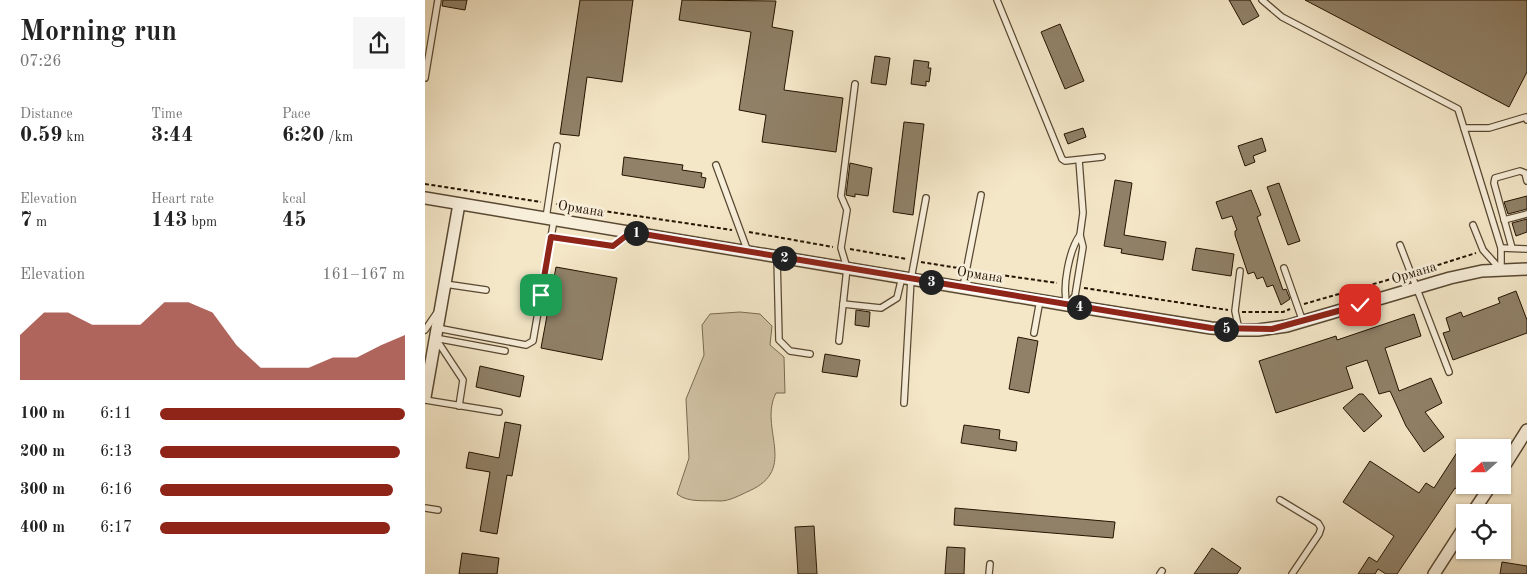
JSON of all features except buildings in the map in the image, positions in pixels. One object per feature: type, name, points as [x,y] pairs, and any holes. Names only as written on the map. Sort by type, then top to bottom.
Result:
[{"type":"street","name":"Ормана","points":[[425,198],[1067,305],[1211,328],[1239,330],[1272,329],[1303,322],[1450,278],[1501,270],[1527,269]]},
{"type":"street","points":[[425,398],[459,204]]},
{"type":"street","points":[[1511,455],[1527,430]]},
{"type":"street","points":[[1434,574],[1456,540]]},
{"type":"lane","points":[[425,78],[438,0]]},
{"type":"lane","points":[[997,0],[1062,158],[1065,161],[1102,157]]},
{"type":"lane","points":[[1262,0],[1281,17],[1458,110],[1501,248],[1501,270]]},
{"type":"lane","points":[[839,342],[847,268],[841,248],[847,210],[841,196],[855,84]]},
{"type":"lane","points":[[1464,128],[1489,128],[1526,117],[1527,120]]},
{"type":"lane","points":[[436,333],[526,345],[533,341],[551,237],[550,219],[557,146]]},
{"type":"lane","points":[[1067,305],[1075,296],[1083,247],[1080,235],[1083,213],[1079,160]]},
{"type":"lane","points":[[716,165],[749,252]]},
{"type":"lane","points":[[1512,248],[1494,183],[1495,178],[1520,171],[1525,173],[1527,181]]},
{"type":"lane","points":[[963,287],[981,195]]},
{"type":"lane","points":[[904,403],[907,278],[926,198]]},
{"type":"lane","points":[[1504,220],[1527,214]]},
{"type":"lane","points":[[1473,224],[1483,250],[1501,270]]},
{"type":"lane","points":[[551,237],[613,246],[631,232]]},
{"type":"lane","points":[[1067,305],[1064,294],[1073,245],[1080,235]]},
{"type":"lane","points":[[1400,245],[1449,372]]},
{"type":"lane","points":[[1501,248],[1527,249]]},
{"type":"lane","points":[[777,256],[779,340],[790,350],[810,354]]},
{"type":"lane","points":[[1284,268],[1303,322]]},
{"type":"lane","points":[[1239,271],[1235,311],[1239,330]]},
{"type":"lane","points":[[843,304],[881,308],[897,298],[907,278]]},
{"type":"lane","points":[[445,284],[486,290]]},
{"type":"lane","points":[[1034,333],[1040,300]]},
{"type":"lane","points":[[425,330],[441,308]]},
{"type":"lane","points":[[436,333],[505,351]]},
{"type":"lane","points":[[436,333],[463,380],[459,406]]},
{"type":"lane","points":[[425,398],[459,406],[499,412]]},
{"type":"lane","points":[[1280,500],[1318,523],[1321,528],[1319,534],[1292,574]]},
{"type":"lane","points":[[425,508],[438,510]]},
{"type":"lane","points":[[989,574],[990,564]]},
{"type":"path","points":[[1076,286],[1248,313],[1283,312]]},
{"type":"shaded area","points":[[740,312],[760,314],[772,326],[770,345],[784,357],[785,393],[776,393],[772,406],[771,420],[775,460],[772,471],[764,482],[731,499],[720,501],[686,499],[677,494],[689,458],[686,399],[704,355],[702,325],[710,314]]},
{"type":"route","points":[[541,295],[551,237],[613,246],[631,232],[1211,328],[1239,330],[1272,329],[1360,305]]}]
